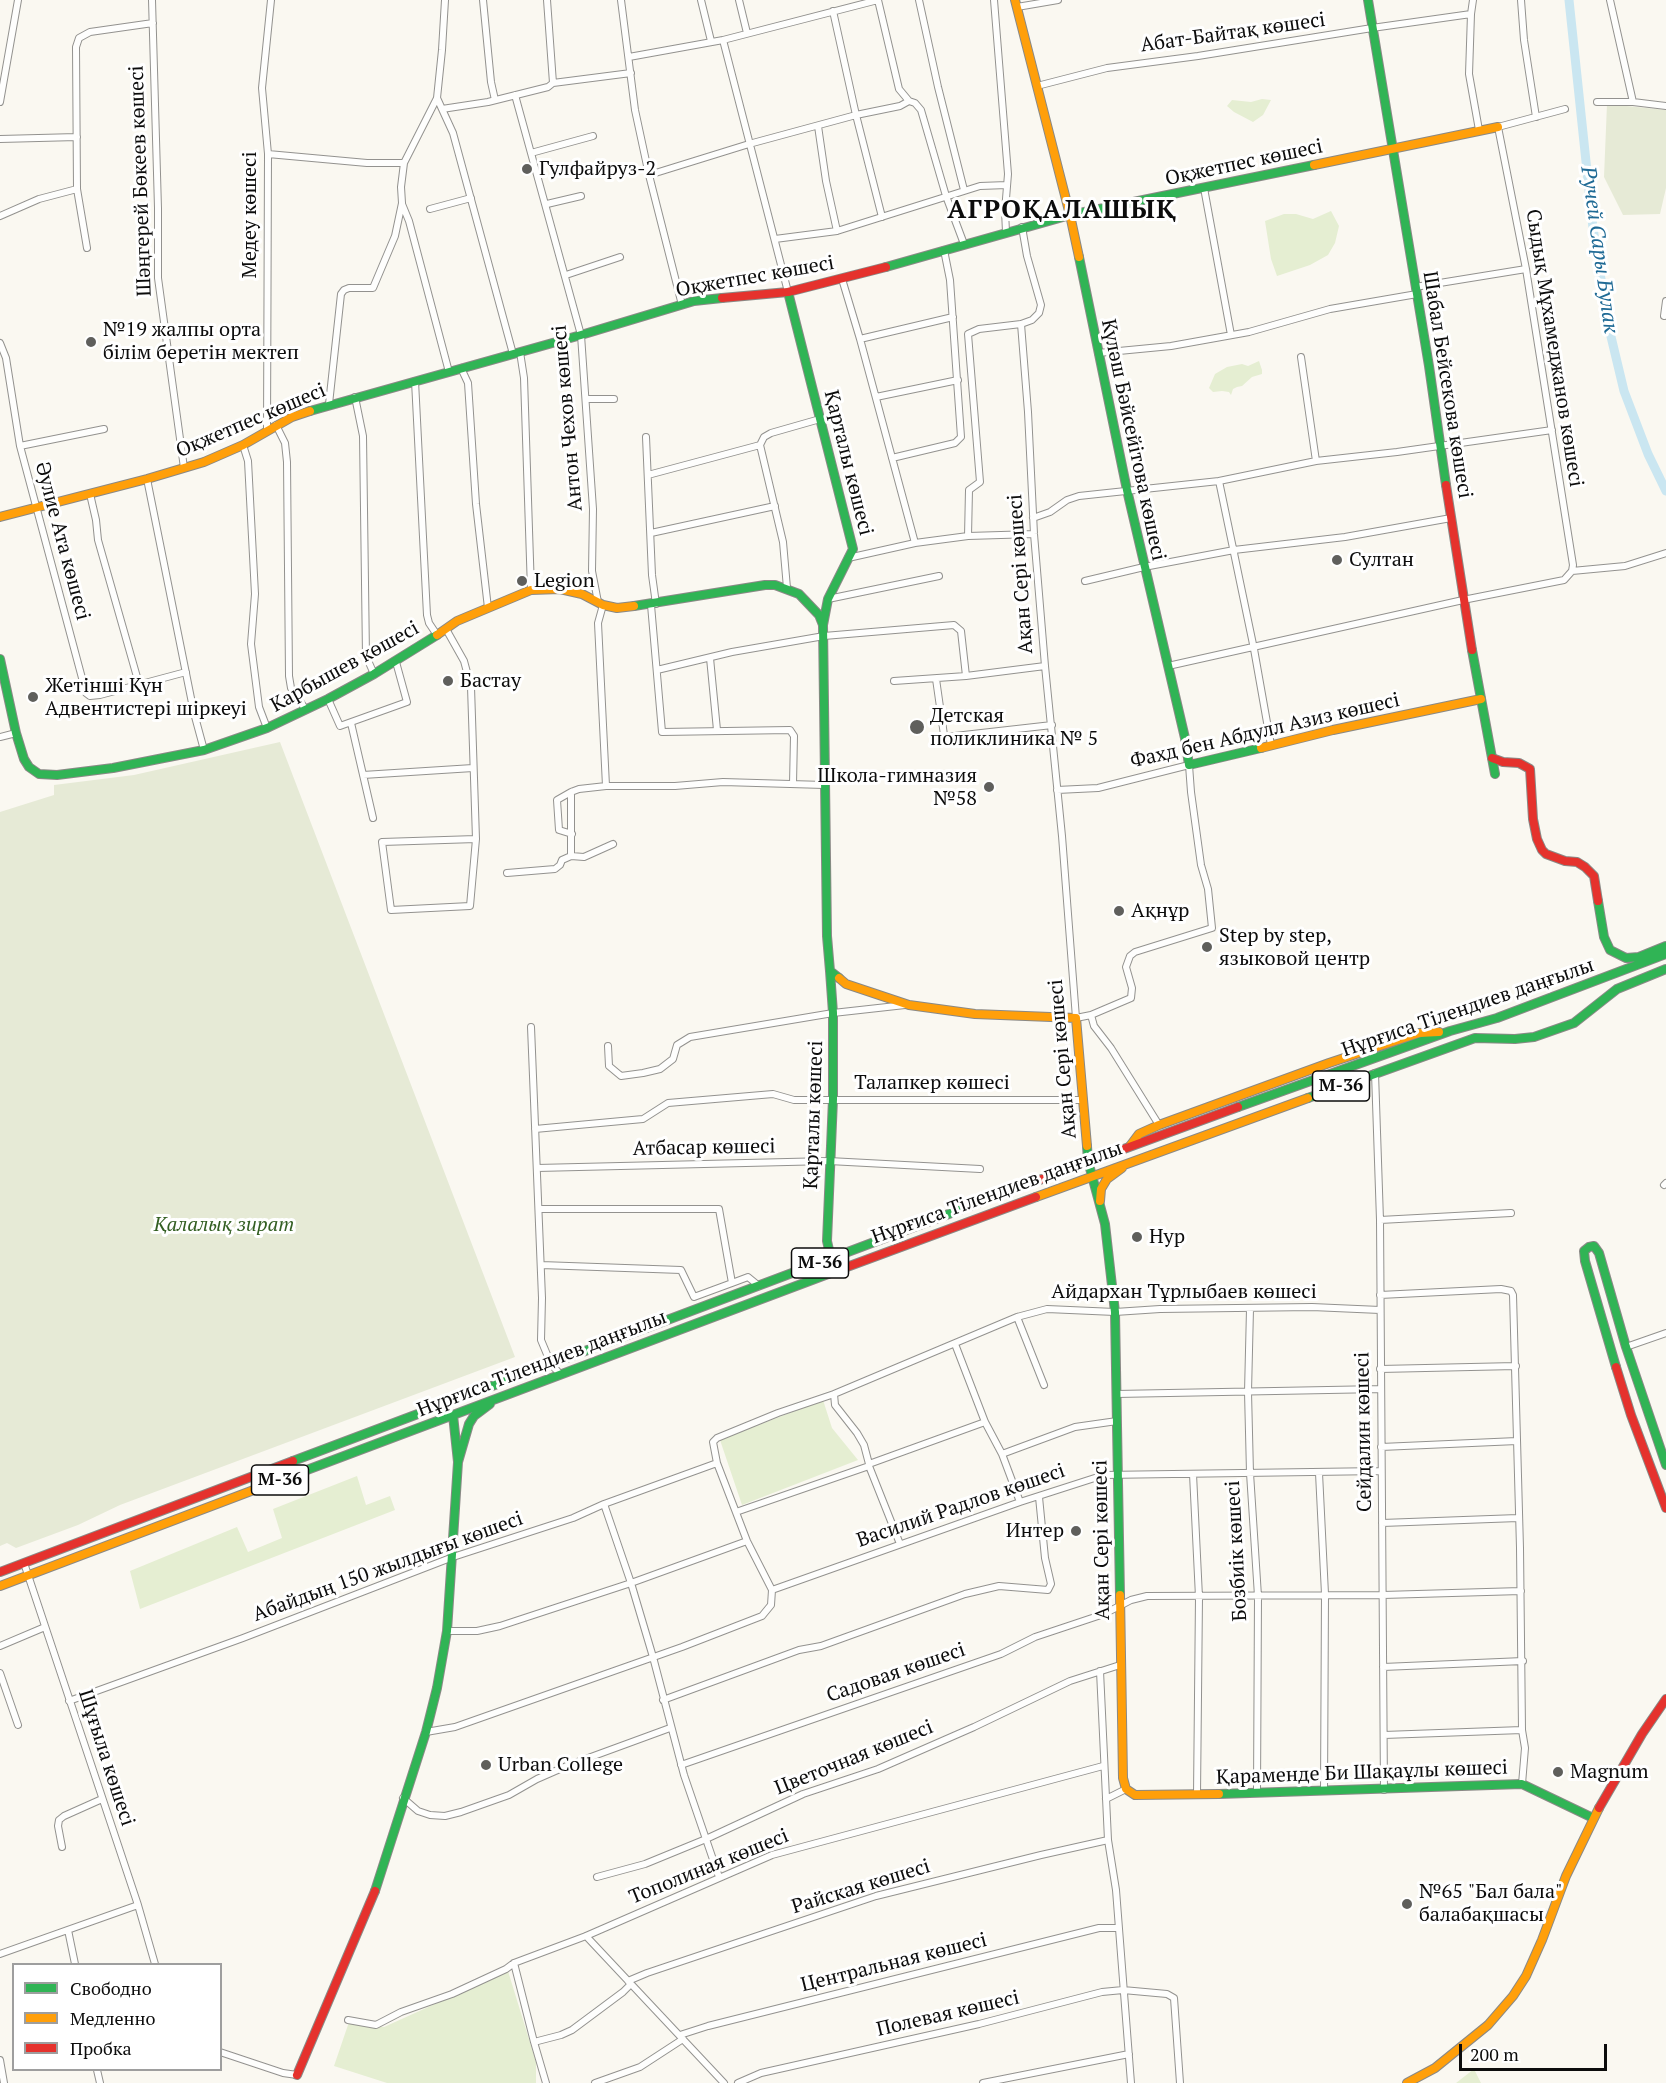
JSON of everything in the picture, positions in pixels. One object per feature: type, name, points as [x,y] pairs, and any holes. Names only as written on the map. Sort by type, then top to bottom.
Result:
[{"type":"street","points":[[0,102],[18,0]]},
{"type":"street","name":"Шәңгерей Бөкеев көшесі","points":[[153,0],[158,278],[184,468]]},
{"type":"street","name":"Медеу көшесі","points":[[267,431],[268,154],[262,112],[262,88],[271,0]]},
{"type":"street","points":[[329,404],[341,294],[349,288],[373,288],[395,236],[402,203],[401,179],[404,163],[436,98],[445,0]]},
{"type":"street","points":[[483,0],[491,82],[495,100]]},
{"type":"street","points":[[547,0],[553,83]]},
{"type":"street","points":[[621,0],[635,110],[682,304]]},
{"type":"street","points":[[700,0],[711,41]]},
{"type":"street","points":[[739,0],[747,33]]},
{"type":"street","points":[[629,57],[723,40],[878,0],[899,89],[921,110],[946,196],[964,244]]},
{"type":"street","points":[[919,0],[964,190]]},
{"type":"street","points":[[994,0],[1008,174],[1006,232]]},
{"type":"street","points":[[1016,3],[1058,0]]},
{"type":"street","name":"Шабал Бейсекова көшесі","points":[[1368,0],[1441,446],[1463,600],[1495,774]]},
{"type":"street","points":[[1473,0],[1469,74],[1479,130]]},
{"type":"street","points":[[1521,0],[1524,40],[1536,117]]},
{"type":"street","points":[[1610,0],[1633,102]]},
{"type":"street","name":"Күләш Бәйсейітова көшесі","points":[[1016,3],[1070,215],[1127,490],[1190,765],[1191,792],[1201,864],[1208,889],[1212,928],[1135,952],[1130,956],[1126,966],[1132,988],[1131,998],[1092,1015]]},
{"type":"street","points":[[833,11],[882,217]]},
{"type":"street","name":"Абат-Байтақ көшесі","points":[[1037,86],[1107,68],[1209,55],[1471,14]]},
{"type":"street","points":[[87,248],[78,189],[76,47],[79,38],[90,32],[153,23]]},
{"type":"street","name":"Қарталы көшесі","points":[[723,40],[853,549],[828,599],[823,626],[827,936],[833,1013],[827,1241],[834,1272]]},
{"type":"street","points":[[442,109],[495,100],[548,87],[553,83],[631,73]]},
{"type":"street","name":"Антон Чехов көшесі","points":[[515,95],[547,204],[581,335],[593,509],[592,571],[600,604],[598,623],[606,786]]},
{"type":"street","points":[[436,98],[453,133],[524,378],[531,590]]},
{"type":"street","points":[[649,175],[749,144],[912,102]]},
{"type":"street","points":[[1597,102],[1633,102],[1666,106]]},
{"type":"street","name":"Оқжетпес көшесі","points":[[0,517],[147,479],[221,456],[276,425],[329,404],[581,335],[682,304],[705,299],[788,292],[1070,215],[1498,127],[1565,109]]},
{"type":"street","points":[[818,126],[826,181],[837,231]]},
{"type":"street","name":"Сыдық Мұхамеджанов көшесі","points":[[1498,127],[1526,269],[1574,565],[1571,573]]},
{"type":"street","points":[[531,153],[593,136]]},
{"type":"street","points":[[0,140],[77,137]]},
{"type":"street","points":[[268,154],[367,163],[404,163]]},
{"type":"street","points":[[775,239],[837,231],[964,190],[980,186],[1007,185]]},
{"type":"street","points":[[1204,188],[1231,335]]},
{"type":"street","points":[[0,216],[39,199],[78,189]]},
{"type":"street","points":[[547,204],[581,196]]},
{"type":"street","points":[[430,209],[471,198]]},
{"type":"street","points":[[402,203],[409,221],[449,372]]},
{"type":"street","points":[[968,536],[969,490],[980,482],[968,334],[979,329],[1021,324],[1032,320],[1039,313],[1041,305],[1027,256],[1022,227]]},
{"type":"street","points":[[892,458],[955,443],[962,435],[950,280],[944,250]]},
{"type":"street","points":[[566,275],[620,257]]},
{"type":"street","points":[[1098,352],[1171,346],[1231,335],[1330,309],[1526,269]]},
{"type":"street","points":[[842,279],[915,543]]},
{"type":"street","points":[[1664,316],[1666,301]]},
{"type":"street","points":[[860,339],[953,317]]},
{"type":"street","name":"Ақан Сері көшесі","points":[[1021,324],[1034,534],[1088,1161],[1100,1202],[1115,1312],[1120,1665],[1123,1778],[1126,1789]]},
{"type":"street","name":"Әулие Ата көшесі","points":[[0,344],[6,358],[20,446],[86,693],[90,696],[100,695],[186,672]]},
{"type":"street","points":[[1300,357],[1316,461]]},
{"type":"street","points":[[461,368],[468,383],[476,504],[488,608]]},
{"type":"street","points":[[876,397],[958,380]]},
{"type":"street","points":[[415,381],[427,615],[437,635]]},
{"type":"street","points":[[355,397],[363,436],[366,656],[374,674]]},
{"type":"street","points":[[586,399],[614,399]]},
{"type":"street","points":[[820,419],[771,433],[764,437],[760,445],[783,542],[787,588],[800,594],[819,615],[823,626]]},
{"type":"street","points":[[276,425],[285,443],[287,462],[288,676],[291,688],[306,710]]},
{"type":"street","points":[[20,446],[104,429]]},
{"type":"street","points":[[1033,518],[1050,512],[1067,500],[1079,496],[1220,481],[1316,461],[1551,430]]},
{"type":"street","points":[[646,437],[653,604],[662,732],[792,731],[794,736],[793,784]]},
{"type":"street","points":[[243,445],[248,461],[255,594],[251,644],[258,707],[267,728]]},
{"type":"street","points":[[648,475],[760,445]]},
{"type":"street","points":[[147,479],[198,734],[204,750]]},
{"type":"street","points":[[1220,481],[1271,745]]},
{"type":"street","name":"Әулие Ата көшесі","points":[[90,494],[98,540],[139,684]]},
{"type":"street","points":[[651,533],[775,506]]},
{"type":"street","points":[[1085,581],[1234,550],[1345,537],[1451,518]]},
{"type":"street","points":[[848,558],[915,543],[968,536],[1034,534]]},
{"type":"street","points":[[1168,666],[1254,649],[1463,600],[1564,580],[1571,573],[1625,566],[1666,553]]},
{"type":"street","points":[[828,599],[939,576]]},
{"type":"street","name":"Карбышев көшесі","points":[[0,659],[1,675],[24,759],[29,767],[45,775],[113,768],[204,750],[267,728],[328,699],[396,662],[457,621],[531,590],[560,589],[582,594],[600,604],[617,609],[765,585],[787,588]]},
{"type":"street","points":[[657,670],[750,648],[824,636],[954,625],[961,631],[966,676]]},
{"type":"street","points":[[446,629],[464,662],[471,687],[476,839],[470,906],[390,910],[382,842],[476,839]]},
{"type":"street","points":[[710,658],[717,730]]},
{"type":"street","points":[[328,699],[340,726],[406,702],[396,662]]},
{"type":"street","points":[[894,681],[936,679],[1045,666]]},
{"type":"street","points":[[936,679],[946,737],[1052,725]]},
{"type":"street","name":"Фахд бен Абдулл Азиз көшесі","points":[[1057,790],[1098,788],[1333,730],[1481,699]]},
{"type":"street","points":[[351,723],[374,818]]},
{"type":"street","points":[[0,738],[16,733]]},
{"type":"street","points":[[1492,758],[1503,762],[1519,763],[1530,769],[1533,819],[1537,839],[1546,854],[1565,861],[1577,862],[1594,876],[1604,937],[1610,950],[1626,958],[1639,957],[1666,946]]},
{"type":"street","points":[[363,775],[473,768]]},
{"type":"street","points":[[572,834],[559,830],[557,800],[571,792],[606,786],[675,786],[723,782],[824,785]]},
{"type":"street","points":[[571,792],[571,856]]},
{"type":"street","points":[[507,873],[555,869],[562,860],[571,856],[584,857],[613,844]]},
{"type":"street","name":"Нұрғиса Тілендиев даңғылы","points":[[0,1572],[1088,1161],[1450,1031],[1536,1003],[1666,954]]},
{"type":"street","name":"Нұрғиса Тілендиев даңғылы","points":[[0,1586],[560,1374],[1375,1073],[1475,1038],[1526,1038],[1574,1023],[1617,989],[1666,969]]},
{"type":"street","points":[[830,971],[846,984],[909,1005],[975,1014],[1076,1018],[1092,1015],[1094,1026],[1112,1048],[1159,1125]]},
{"type":"street","points":[[608,1046],[609,1066],[621,1076],[660,1069],[673,1059],[677,1045],[690,1037],[833,1013],[909,1005]]},
{"type":"street","points":[[1471,1025],[1475,1038]]},
{"type":"street","points":[[531,1027],[541,1265],[541,1340],[551,1364],[560,1374]]},
{"type":"street","points":[[1130,1146],[1138,1134],[1159,1125],[1329,1063],[1419,1033],[1450,1031]]},
{"type":"street","name":"Сейдалин көшесі","points":[[1375,1073],[1380,1220],[1384,1790]]},
{"type":"street","points":[[1300,1085],[1299,1092],[1304,1099]]},
{"type":"street","name":"Талапкер көшесі","points":[[535,1129],[643,1119],[668,1103],[773,1094],[794,1100],[1083,1100]]},
{"type":"street","points":[[1175,1119],[1201,1120]]},
{"type":"street","name":"Атбасар көшесі","points":[[537,1168],[829,1161],[980,1169]]},
{"type":"street","points":[[1100,1202],[1101,1189],[1107,1179],[1132,1161]]},
{"type":"street","points":[[538,1209],[719,1209],[732,1283]]},
{"type":"street","points":[[1380,1220],[1511,1214]]},
{"type":"street","points":[[1666,1466],[1626,1347],[1599,1253],[1592,1246],[1584,1251],[1611,1349],[1631,1415],[1666,1508]]},
{"type":"street","points":[[541,1265],[681,1270],[694,1298],[748,1277],[759,1286]]},
{"type":"street","points":[[1380,1295],[1501,1289],[1510,1291],[1513,1295],[1523,1661],[1522,1730],[1525,1748],[1522,1784]]},
{"type":"street","name":"Айдархан Тұрлыбаев көшесі","points":[[717,1463],[713,1444],[717,1438],[778,1413],[834,1394],[1017,1317],[1047,1309],[1115,1312],[1161,1309],[1312,1307],[1380,1310]]},
{"type":"street","name":"Бозбиік көшесі","points":[[1250,1309],[1248,1392],[1250,1473],[1258,1596],[1257,1792]]},
{"type":"street","points":[[1017,1317],[1044,1385]]},
{"type":"street","points":[[1626,1347],[1666,1333]]},
{"type":"street","points":[[955,1344],[985,1422],[1002,1454],[1020,1502]]},
{"type":"street","points":[[1380,1369],[1516,1366]]},
{"type":"street","points":[[1116,1394],[1381,1389]]},
{"type":"street","points":[[834,1394],[835,1405],[864,1445],[869,1465],[900,1544]]},
{"type":"street","points":[[458,1462],[466,1433],[474,1416],[502,1396]]},
{"type":"street","points":[[222,2053],[285,2077],[297,2074],[373,1896],[426,1732],[437,1688],[447,1631],[458,1462],[453,1414]]},
{"type":"street","points":[[1002,1454],[1075,1427],[1117,1421]]},
{"type":"street","points":[[736,1512],[985,1422]]},
{"type":"street","points":[[1381,1447],[1517,1441]]},
{"type":"street","points":[[426,1732],[454,1727],[762,1616],[771,1605],[772,1590],[747,1541],[717,1463]]},
{"type":"street","name":"Абайдың 150 жылдығы көшесі","points":[[69,1701],[253,1634],[453,1557],[573,1518],[604,1504],[717,1463]]},
{"type":"street","name":"Василий Радлов көшесі","points":[[772,1590],[1083,1480],[1104,1475],[1381,1471]]},
{"type":"street","points":[[1319,1473],[1325,1594],[1324,1791]]},
{"type":"street","points":[[1193,1474],[1200,1596],[1197,1795]]},
{"type":"street","points":[[663,1700],[799,1650],[822,1646],[965,1594],[999,1586],[1048,1590],[1051,1584],[1039,1497]]},
{"type":"street","points":[[604,1504],[653,1657],[681,1765],[719,1877]]},
{"type":"street","points":[[1382,1522],[1518,1518]]},
{"type":"street","points":[[447,1631],[477,1631],[500,1626],[631,1583],[747,1541]]},
{"type":"street","name":"Шұғыла көшесі","points":[[24,1563],[138,1905],[154,1963]]},
{"type":"street","name":"Садовая көшесі","points":[[681,1765],[1001,1654],[1035,1637],[1120,1607],[1131,1599],[1147,1596],[1383,1595],[1521,1591]]},
{"type":"street","points":[[0,1646],[45,1627]]},
{"type":"street","points":[[1383,1667],[1523,1661]]},
{"type":"street","name":"Цветочная көшесі","points":[[597,1877],[645,1864],[706,1839],[803,1794],[878,1769],[974,1727],[1070,1681],[1120,1665]]},
{"type":"street","points":[[1100,1671],[1108,1840],[1116,1890],[1131,2083]]},
{"type":"street","points":[[0,1673],[18,1725]]},
{"type":"street","points":[[1407,2083],[1434,2068],[1488,2025],[1513,1996],[1526,1976],[1566,1876],[1593,1818],[1654,1715],[1666,1699]]},
{"type":"street","points":[[1654,1715],[1666,1705]]},
{"type":"street","points":[[403,1798],[418,1811],[430,1815],[445,1816],[461,1812],[509,1795],[569,1765],[670,1728]]},
{"type":"street","points":[[1384,1735],[1522,1730]]},
{"type":"street","name":"Тополиная көшесі","points":[[348,2020],[376,2025],[401,2012],[452,1994],[514,1963],[586,1935],[772,1855],[1103,1766]]},
{"type":"street","name":"Қараменде Би Шақаұлы көшесі","points":[[1126,1789],[1135,1795],[1197,1795],[1522,1784],[1593,1818]]},
{"type":"street","points":[[1106,1799],[1126,1789]]},
{"type":"street","points":[[62,1847],[59,1820],[102,1799]]},
{"type":"street","name":"Райская көшесі","points":[[534,2042],[572,2030],[623,1992],[630,1983],[647,1973],[876,1896],[1108,1840]]},
{"type":"street","points":[[0,1954],[138,1905]]},
{"type":"street","name":"Центральная көшесі","points":[[595,2083],[640,2067],[681,2037],[708,2026],[1099,1928],[1118,1928]]},
{"type":"street","points":[[68,1930],[75,1963]]},
{"type":"street","points":[[586,1935],[724,2083]]},
{"type":"street","points":[[514,1963],[546,2083]]},
{"type":"street","name":"Полевая көшесі","points":[[738,2083],[761,2073],[979,2024],[1102,1992],[1123,1990],[1167,1994],[1174,1998],[1180,2083]]},
{"type":"street","points":[[983,2083],[1129,2054]]},
{"type":"street","points":[[0,2065],[4,2083]]},
{"type":"green space","points":[[1262,99],[1271,100],[1263,115],[1253,122],[1227,106],[1232,100],[1251,102]]},
{"type":"green space","points":[[1607,104],[1666,110],[1666,188],[1660,214],[1623,215],[1604,177]]},
{"type":"green space","points":[[1331,211],[1339,226],[1335,243],[1328,255],[1310,265],[1277,276],[1271,259],[1265,221],[1284,214],[1296,214],[1313,219]]},
{"type":"green space","points":[[1259,361],[1262,374],[1252,377],[1242,386],[1233,389],[1231,395],[1229,392],[1213,392],[1209,388],[1215,374],[1227,367],[1242,364],[1248,366]]},
{"type":"green space","name":"Қалалық зират","points":[[280,742],[515,1357],[120,1505],[78,1525],[16,1548],[7,1543],[0,1546],[0,812],[54,795],[54,785],[134,775]]},
{"type":"green space","points":[[823,1400],[832,1428],[858,1460],[742,1505],[720,1440]]},
{"type":"green space","points":[[357,1476],[366,1505],[390,1496],[395,1510],[140,1609],[130,1571],[237,1527],[248,1552],[282,1538],[273,1509]]},
{"type":"green space","points":[[508,1971],[536,2062],[536,2083],[387,2083],[334,2066],[349,2022],[384,2027]]},
{"type":"green space","points":[[1474,2069],[1481,2083],[1456,2083]]},
{"type":"waterway","name":"Ручей Сары Булак","points":[[1569,0],[1593,228],[1608,324],[1624,391],[1648,454],[1666,491]]},
{"type":"traffic: fast","points":[[1368,0],[1429,366],[1446,485]]},
{"type":"traffic: fast","points":[[886,267],[1070,215],[1314,165]]},
{"type":"traffic: fast","points":[[1079,257],[1127,490],[1185,738],[1189,765],[1261,748]]},
{"type":"traffic: fast","points":[[788,292],[853,549],[828,599],[823,625],[827,936],[830,971],[839,978]]},
{"type":"traffic: fast","points":[[310,411],[694,301],[722,298]]},
{"type":"traffic: fast","points":[[634,606],[775,585],[799,594],[819,615],[823,625]]},
{"type":"traffic: fast","points":[[0,659],[24,759],[29,767],[39,774],[57,775],[113,768],[204,750],[267,728],[374,674],[437,635]]},
{"type":"traffic: fast","points":[[1472,650],[1495,774]]},
{"type":"traffic: fast","points":[[1598,901],[1604,937],[1610,950],[1626,958],[1639,957],[1666,946]]},
{"type":"traffic: fast","points":[[1238,1107],[1450,1031],[1497,1018],[1666,954]]},
{"type":"traffic: fast","points":[[1308,1098],[1475,1038],[1534,1037],[1574,1023],[1617,989],[1666,969]]},
{"type":"traffic: fast","points":[[830,971],[833,1013],[833,1099],[827,1241],[834,1272]]},
{"type":"traffic: fast","points":[[1087,1146],[1088,1161],[1105,1224],[1115,1312],[1120,1595]]},
{"type":"traffic: fast","points":[[293,1461],[1015,1189]]},
{"type":"traffic: fast","points":[[1616,1367],[1585,1261],[1584,1251],[1589,1247],[1594,1246],[1599,1253],[1626,1347],[1666,1465]]},
{"type":"traffic: fast","points":[[259,1488],[828,1274]]},
{"type":"traffic: fast","points":[[458,1462],[469,1424],[474,1416],[490,1404]]},
{"type":"traffic: fast","points":[[375,1891],[426,1732],[437,1688],[447,1631],[458,1462],[453,1415]]},
{"type":"traffic: fast","points":[[1219,1794],[1522,1784],[1593,1818]]},
{"type":"traffic: slow","points":[[1015,0],[1079,257]]},
{"type":"traffic: slow","points":[[1314,165],[1498,127]]},
{"type":"traffic: slow","points":[[0,517],[204,462],[243,445],[292,417],[310,411]]},
{"type":"traffic: slow","points":[[437,635],[457,621],[531,590],[560,589],[582,594],[603,605],[617,608],[634,606]]},
{"type":"traffic: slow","points":[[1261,748],[1333,730],[1481,699]]},
{"type":"traffic: slow","points":[[839,978],[846,984],[909,1005],[975,1014],[1076,1018],[1087,1146]]},
{"type":"traffic: slow","points":[[1130,1146],[1139,1134],[1159,1125],[1419,1033],[1439,1032]]},
{"type":"traffic: slow","points":[[1036,1197],[1308,1098]]},
{"type":"traffic: slow","points":[[1100,1201],[1101,1189],[1107,1179],[1122,1168]]},
{"type":"traffic: slow","points":[[0,1586],[259,1488]]},
{"type":"traffic: slow","points":[[1120,1595],[1123,1778],[1126,1789],[1135,1795],[1219,1794]]},
{"type":"traffic: slow","points":[[1407,2083],[1435,2068],[1488,2025],[1513,1996],[1526,1976],[1566,1876],[1599,1808]]},
{"type":"traffic: jam","points":[[722,298],[788,292],[886,267]]},
{"type":"traffic: jam","points":[[1446,485],[1472,650]]},
{"type":"traffic: jam","points":[[1492,758],[1503,762],[1519,763],[1530,769],[1533,819],[1542,850],[1546,854],[1565,861],[1577,862],[1585,867],[1594,876],[1598,901]]},
{"type":"traffic: jam","points":[[1015,1189],[1238,1107]]},
{"type":"traffic: jam","points":[[828,1274],[1036,1197]]},
{"type":"traffic: jam","points":[[1616,1367],[1631,1415],[1666,1508]]},
{"type":"traffic: jam","points":[[0,1572],[293,1461]]},
{"type":"traffic: jam","points":[[1599,1808],[1642,1734],[1666,1699]]},
{"type":"traffic: jam","points":[[297,2075],[375,1891]]},
{"type":"place","name":"Гулфайруз-2","points":[[527,169]]},
{"type":"place","name":"№19 жалпы орта білім беретін мектеп","points":[[91,342]]},
{"type":"place","name":"Султан","points":[[1337,560]]},
{"type":"place","name":"Legion","points":[[522,581]]},
{"type":"place","name":"Бастау","points":[[448,681]]},
{"type":"place","name":"Жетінші Күн Адвентистері шіркеуі","points":[[33,697]]},
{"type":"place","name":"Детская поликлиника № 5","points":[[917,727]]},
{"type":"place","name":"Школа-гимназия №58","points":[[989,787]]},
{"type":"place","name":"Ақнұр","points":[[1119,911]]},
{"type":"place","name":"Step by step, языковой центр","points":[[1207,947]]},
{"type":"place","name":"Нур","points":[[1137,1237]]},
{"type":"place","name":"Интер","points":[[1076,1531]]},
{"type":"place","name":"Urban College","points":[[486,1765]]},
{"type":"place","name":"Magnum","points":[[1558,1772]]},
{"type":"place","name":"№65 \"Бал бала\" балабақшасы","points":[[1407,1904]]},
{"type":"district","name":"АГРОҚАЛАШЫҚ","points":[[1062,211]]}]
